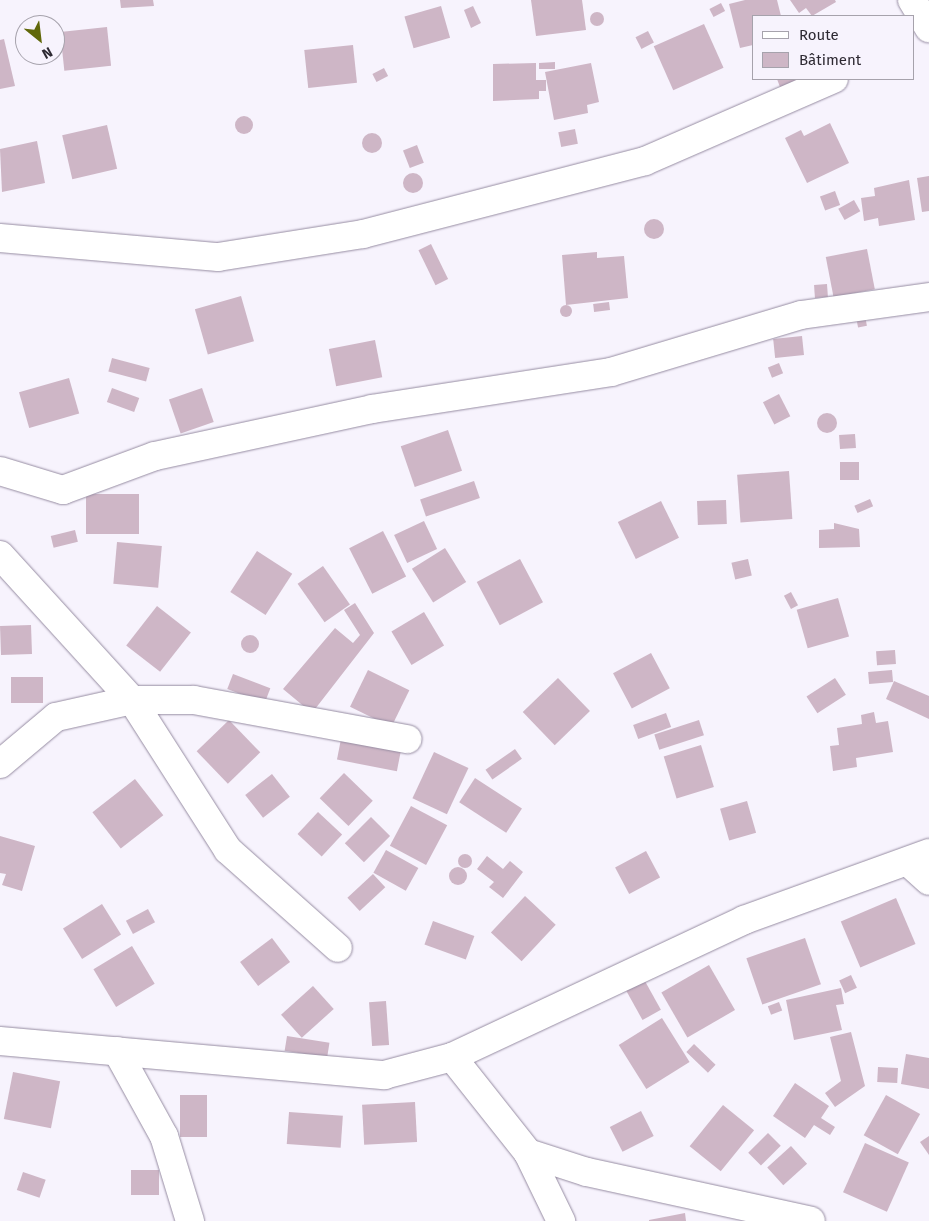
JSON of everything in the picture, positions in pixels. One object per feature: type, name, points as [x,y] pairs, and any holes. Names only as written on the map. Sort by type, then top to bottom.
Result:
[{"type":"street","points":[[912,0],[929,28]]},
{"type":"street","points":[[914,44],[929,38]]},
{"type":"street","points":[[0,238],[218,256],[363,234],[645,160],[832,80]]},
{"type":"street","points":[[0,471],[62,490],[164,454],[372,409],[611,372],[800,315],[929,297]]},
{"type":"street","points":[[0,555],[132,700],[228,850],[338,948]]},
{"type":"street","points":[[0,764],[56,716],[132,700],[194,700],[407,739]]},
{"type":"street","points":[[0,1041],[384,1075],[452,1057],[744,920],[918,858],[929,881]]},
{"type":"street","points":[[117,1051],[164,1136],[190,1221]]},
{"type":"street","points":[[452,1057],[528,1153],[561,1221]]},
{"type":"street","points":[[528,1153],[587,1172],[811,1221]]},
{"type":"building","points":[[120,0],[153,0],[154,6],[121,8]]},
{"type":"building","points":[[531,0],[582,0],[586,30],[536,36]]},
{"type":"building","points":[[745,0],[777,0],[781,15],[752,15],[752,45],[740,48],[729,4]]},
{"type":"building","points":[[790,0],[835,0],[836,2],[814,15],[811,15],[806,8],[799,13]]},
{"type":"building","points":[[721,3],[725,11],[714,17],[709,9]]},
{"type":"building","points":[[441,6],[450,38],[414,48],[404,16]]},
{"type":"building","points":[[473,6],[481,23],[471,28],[464,10]]},
{"type":"building","points":[[597,12],[602,14],[604,19],[602,24],[597,26],[592,24],[590,19],[592,14]]},
{"type":"building","points":[[704,24],[724,68],[673,90],[654,46]]},
{"type":"building","points":[[107,27],[111,66],[64,71],[65,31]]},
{"type":"building","points":[[648,31],[654,43],[641,49],[636,37]]},
{"type":"building","points":[[4,39],[15,86],[0,89],[0,40]]},
{"type":"building","points":[[353,45],[357,83],[308,88],[304,50]]},
{"type":"building","points":[[555,62],[555,69],[539,69],[539,63]]},
{"type":"building","points":[[536,63],[536,80],[546,80],[546,91],[539,91],[539,99],[493,101],[493,64]]},
{"type":"building","points":[[591,63],[599,102],[587,105],[588,113],[554,120],[545,72]]},
{"type":"building","points":[[384,68],[388,76],[377,82],[372,74]]},
{"type":"building","points":[[777,80],[800,80],[780,87]]},
{"type":"building","points":[[244,116],[250,119],[253,125],[250,131],[244,134],[238,131],[235,125],[238,119]]},
{"type":"building","points":[[830,123],[849,163],[807,183],[785,138],[801,130],[804,136]]},
{"type":"building","points":[[107,125],[117,169],[72,179],[62,135]]},
{"type":"building","points":[[575,129],[578,144],[561,147],[558,132]]},
{"type":"building","points":[[368,133],[376,133],[382,139],[382,147],[376,153],[368,153],[362,147],[362,139]]},
{"type":"building","points":[[37,141],[45,183],[2,192],[0,149]]},
{"type":"building","points":[[417,145],[424,163],[410,168],[403,150]]},
{"type":"building","points":[[413,173],[420,176],[423,183],[420,190],[413,193],[406,190],[403,183],[406,176]]},
{"type":"building","points":[[929,176],[929,211],[922,212],[917,178]]},
{"type":"building","points":[[909,180],[915,220],[879,226],[878,218],[864,221],[861,198],[875,196],[874,188]]},
{"type":"building","points":[[835,191],[840,205],[825,211],[820,196]]},
{"type":"building","points":[[854,200],[860,211],[845,220],[838,209]]},
{"type":"building","points":[[650,219],[658,219],[664,225],[664,233],[658,239],[650,239],[644,233],[644,225]]},
{"type":"building","points":[[431,244],[448,279],[436,285],[418,250]]},
{"type":"building","points":[[867,249],[875,289],[834,297],[826,257]]},
{"type":"building","points":[[597,252],[597,258],[624,256],[628,298],[566,305],[562,255]]},
{"type":"building","points":[[827,284],[828,297],[815,298],[814,285]]},
{"type":"building","points":[[241,296],[254,341],[208,354],[195,309]]},
{"type":"building","points":[[609,302],[610,310],[594,312],[593,304]]},
{"type":"building","points":[[568,305],[571,306],[571,316],[564,317],[561,316],[560,309],[561,306]]},
{"type":"building","points":[[865,316],[867,326],[858,328],[856,318]]},
{"type":"building","points":[[802,336],[804,355],[775,358],[773,339]]},
{"type":"building","points":[[375,340],[382,377],[336,386],[329,349]]},
{"type":"building","points":[[112,358],[150,368],[146,382],[108,372]]},
{"type":"building","points":[[779,363],[783,373],[772,378],[768,367]]},
{"type":"building","points":[[69,378],[79,414],[29,428],[19,392]]},
{"type":"building","points":[[112,388],[139,398],[134,412],[107,402]]},
{"type":"building","points":[[202,388],[214,422],[181,433],[169,399]]},
{"type":"building","points":[[779,394],[790,416],[774,424],[763,402]]},
{"type":"building","points":[[827,413],[834,416],[837,423],[834,430],[827,433],[820,430],[817,423],[820,416]]},
{"type":"building","points":[[448,430],[462,471],[415,487],[401,446]]},
{"type":"building","points":[[855,434],[856,448],[840,449],[839,435]]},
{"type":"building","points":[[840,462],[859,462],[859,480],[840,480]]},
{"type":"building","points":[[789,471],[792,519],[740,523],[737,475]]},
{"type":"building","points":[[474,481],[480,498],[426,517],[420,500]]},
{"type":"building","points":[[86,494],[139,494],[139,534],[86,534]]},
{"type":"building","points":[[870,499],[873,506],[857,513],[854,506]]},
{"type":"building","points":[[726,500],[727,524],[698,525],[697,501]]},
{"type":"building","points":[[661,501],[679,538],[636,559],[618,522]]},
{"type":"building","points":[[424,521],[437,549],[407,563],[394,535]]},
{"type":"building","points":[[834,523],[859,529],[860,547],[819,548],[819,530],[834,529]]},
{"type":"building","points":[[75,530],[78,542],[54,548],[51,536]]},
{"type":"building","points":[[383,531],[406,576],[372,594],[349,548]]},
{"type":"building","points":[[117,542],[162,546],[158,588],[113,584]]},
{"type":"building","points":[[445,548],[466,582],[433,603],[412,569]]},
{"type":"building","points":[[257,551],[292,574],[266,615],[230,592]]},
{"type":"building","points":[[520,559],[543,602],[500,625],[477,582]]},
{"type":"building","points":[[748,559],[752,576],[735,579],[731,563]]},
{"type":"building","points":[[323,566],[350,605],[325,622],[298,584]]},
{"type":"building","points":[[791,592],[798,605],[791,609],[784,596]]},
{"type":"building","points":[[838,598],[849,636],[808,648],[797,610]]},
{"type":"building","points":[[355,603],[374,633],[312,713],[283,689],[335,628],[353,643],[360,635],[344,610]]},
{"type":"building","points":[[157,606],[191,632],[160,672],[126,645]]},
{"type":"building","points":[[424,612],[444,645],[412,665],[391,632]]},
{"type":"building","points":[[31,625],[32,654],[1,655],[0,626]]},
{"type":"building","points":[[250,635],[256,638],[259,644],[256,650],[250,653],[244,650],[241,644],[244,638]]},
{"type":"building","points":[[895,650],[896,664],[877,665],[876,651]]},
{"type":"building","points":[[651,653],[670,688],[632,709],[613,673]]},
{"type":"building","points":[[368,670],[409,690],[391,727],[350,707]]},
{"type":"building","points":[[892,670],[893,682],[869,684],[868,672]]},
{"type":"building","points":[[233,674],[270,688],[265,703],[227,689]]},
{"type":"building","points":[[11,677],[43,677],[43,703],[11,703]]},
{"type":"building","points":[[558,678],[590,711],[555,745],[523,712]]},
{"type":"building","points":[[835,678],[846,695],[817,713],[806,697]]},
{"type":"building","points":[[894,681],[929,696],[929,719],[886,699]]},
{"type":"building","points":[[874,712],[876,723],[888,721],[893,752],[856,758],[857,767],[833,771],[830,746],[839,745],[837,728],[862,724],[861,715]]},
{"type":"building","points":[[666,713],[671,727],[638,739],[633,725]]},
{"type":"building","points":[[229,720],[260,752],[228,784],[197,751]]},
{"type":"building","points":[[699,720],[704,735],[659,750],[654,735]]},
{"type":"building","points":[[341,739],[401,751],[397,771],[337,760]]},
{"type":"building","points":[[701,745],[714,787],[677,798],[664,756]]},
{"type":"building","points":[[515,749],[522,759],[492,779],[486,770]]},
{"type":"building","points":[[434,752],[468,768],[447,814],[412,798]]},
{"type":"building","points":[[344,773],[373,801],[348,826],[320,798]]},
{"type":"building","points":[[272,774],[290,797],[263,818],[245,795]]},
{"type":"building","points":[[475,778],[522,808],[506,833],[459,802]]},
{"type":"building","points":[[135,779],[163,815],[121,848],[92,812]]},
{"type":"building","points":[[747,801],[756,833],[729,840],[720,809]]},
{"type":"building","points":[[411,806],[447,825],[426,865],[390,846]]},
{"type":"building","points":[[318,812],[342,835],[322,856],[298,834]]},
{"type":"building","points":[[371,817],[390,836],[364,862],[345,843]]},
{"type":"building","points":[[0,836],[35,846],[22,891],[2,885],[6,874],[0,873]]},
{"type":"building","points":[[386,850],[418,868],[406,891],[373,873]]},
{"type":"building","points":[[646,851],[660,877],[629,894],[615,867]]},
{"type":"building","points":[[465,854],[470,856],[472,861],[470,866],[465,868],[460,866],[458,861],[460,856]]},
{"type":"building","points":[[487,856],[503,869],[510,861],[523,872],[503,898],[489,887],[494,882],[477,869]]},
{"type":"building","points":[[458,867],[464,870],[467,876],[464,882],[458,885],[452,882],[449,876],[452,870]]},
{"type":"building","points":[[373,874],[385,887],[360,911],[347,898]]},
{"type":"building","points":[[525,896],[556,925],[522,961],[491,933]]},
{"type":"building","points":[[896,898],[916,944],[860,967],[841,921]]},
{"type":"building","points":[[102,904],[121,935],[82,959],[63,928]]},
{"type":"building","points":[[148,909],[155,922],[133,934],[126,921]]},
{"type":"building","points":[[433,921],[474,936],[466,960],[424,944]]},
{"type":"building","points":[[272,938],[290,962],[258,986],[240,962]]},
{"type":"building","points":[[805,938],[821,984],[762,1005],[746,958]]},
{"type":"building","points":[[132,946],[155,984],[116,1007],[93,969]]},
{"type":"building","points":[[709,965],[735,1010],[687,1038],[661,992]]},
{"type":"building","points":[[641,974],[661,1010],[643,1020],[623,984]]},
{"type":"building","points":[[851,975],[857,988],[845,993],[839,980]]},
{"type":"building","points":[[313,986],[334,1009],[302,1038],[281,1015]]},
{"type":"building","points":[[841,988],[844,1004],[836,1005],[842,1030],[794,1040],[786,1000]]},
{"type":"building","points":[[386,1001],[389,1045],[372,1046],[369,1002]]},
{"type":"building","points":[[779,1002],[782,1010],[771,1015],[768,1006]]},
{"type":"building","points":[[662,1018],[690,1062],[646,1089],[619,1045]]},
{"type":"building","points":[[851,1032],[865,1086],[835,1107],[825,1093],[841,1081],[830,1037]]},
{"type":"building","points":[[287,1036],[329,1043],[327,1058],[285,1051]]},
{"type":"building","points":[[694,1044],[716,1065],[708,1073],[686,1052]]},
{"type":"building","points":[[906,1054],[929,1058],[929,1089],[901,1084]]},
{"type":"building","points":[[878,1067],[898,1068],[897,1083],[877,1082]]},
{"type":"building","points":[[13,1072],[60,1081],[51,1128],[4,1119]]},
{"type":"building","points":[[795,1083],[829,1106],[821,1118],[835,1127],[830,1135],[814,1125],[805,1138],[773,1116]]},
{"type":"building","points":[[180,1095],[207,1095],[207,1137],[180,1137]]},
{"type":"building","points":[[886,1095],[920,1114],[898,1154],[864,1135]]},
{"type":"building","points":[[415,1102],[417,1142],[364,1145],[362,1105]]},
{"type":"building","points":[[723,1105],[754,1130],[721,1171],[690,1146]]},
{"type":"building","points":[[641,1111],[654,1136],[623,1152],[610,1127]]},
{"type":"building","points":[[289,1112],[343,1116],[341,1148],[287,1144]]},
{"type":"building","points":[[768,1133],[781,1146],[761,1166],[748,1153]]},
{"type":"building","points":[[929,1136],[929,1155],[920,1142]]},
{"type":"building","points":[[865,1143],[909,1163],[887,1212],[843,1192]]},
{"type":"building","points":[[791,1146],[807,1164],[783,1185],[767,1167]]},
{"type":"building","points":[[131,1170],[159,1170],[159,1195],[131,1195]]},
{"type":"building","points":[[23,1172],[46,1180],[40,1198],[17,1190]]},
{"type":"building","points":[[685,1213],[686,1221],[649,1221],[649,1220]]}]
